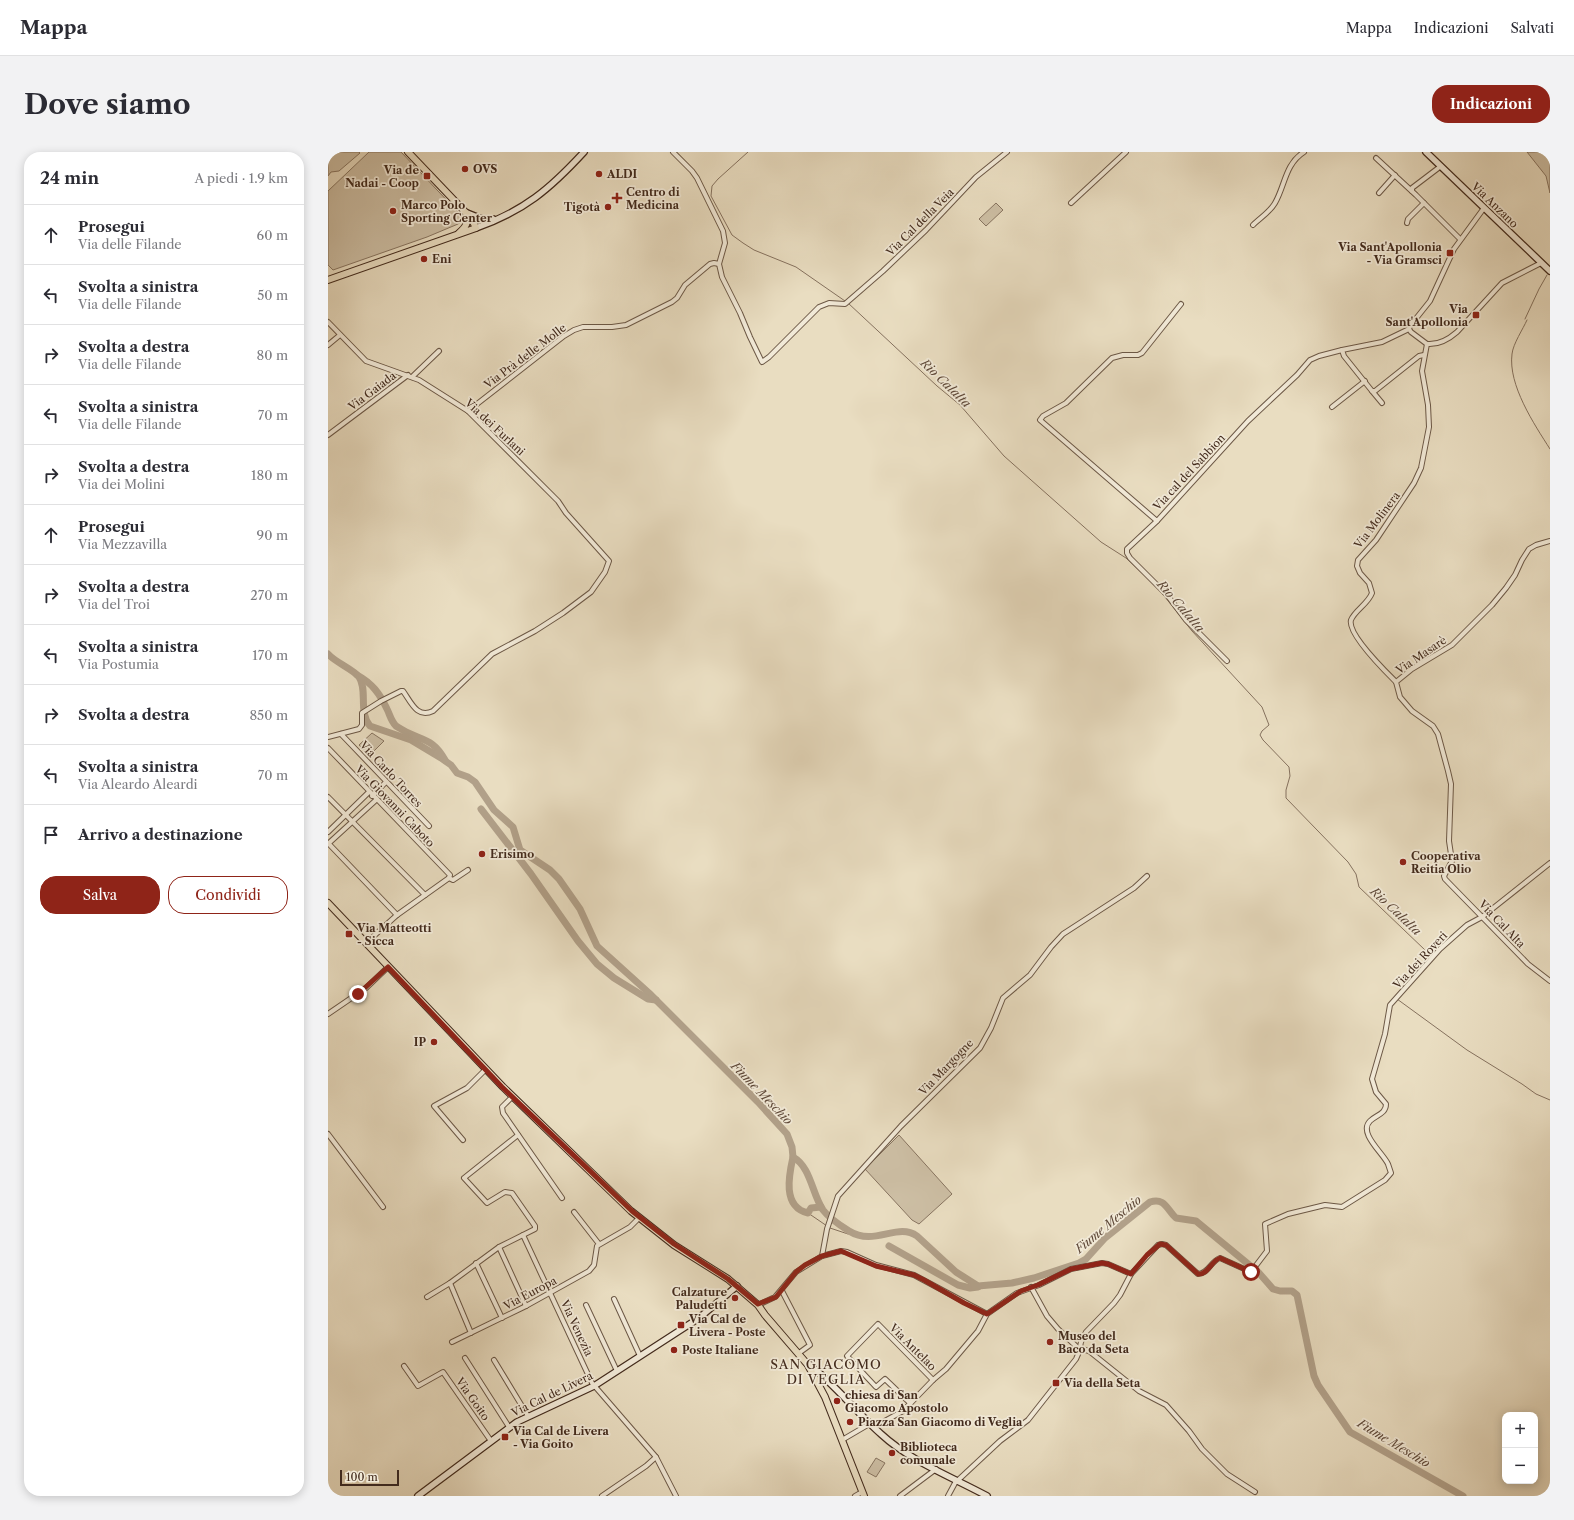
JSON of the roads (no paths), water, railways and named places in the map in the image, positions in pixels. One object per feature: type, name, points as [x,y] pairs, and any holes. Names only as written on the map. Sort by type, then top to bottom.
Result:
[{"type":"main road","points":[[408,152],[466,212],[476,228]]},
{"type":"main road","points":[[328,280],[476,228],[500,219],[522,208],[544,192],[562,176],[584,152]]},
{"type":"main road","name":"Via Anzano","points":[[1426,152],[1550,272]]},
{"type":"main road","points":[[466,212],[482,220],[500,219]]},
{"type":"main road","points":[[458,234],[467,224],[468,219],[466,212]]},
{"type":"main road","points":[[328,903],[512,1097],[639,1218],[678,1247],[720,1273],[758,1304],[765,1315],[799,1353],[822,1391],[863,1494]]},
{"type":"main road","name":"Via Cal de Livera","points":[[418,1496],[509,1428],[528,1416],[594,1386],[708,1311],[737,1286]]},
{"type":"main road","points":[[804,1360],[837,1388],[882,1435],[905,1452],[987,1496]]},
{"type":"street","points":[[673,152],[697,178],[723,231],[725,243],[719,264]]},
{"type":"street","name":"Via Cal della Veia","points":[[719,264],[722,277],[750,337],[764,361],[819,307],[829,303],[845,304],[883,272],[930,226],[976,177],[1008,152]]},
{"type":"street","points":[[1071,203],[1126,152]]},
{"type":"street","points":[[1253,225],[1275,204],[1288,171],[1297,157],[1304,152]]},
{"type":"street","points":[[1376,158],[1412,191],[1460,239]]},
{"type":"street","points":[[1412,191],[1412,188],[1441,166]]},
{"type":"street","points":[[1379,194],[1395,175]]},
{"type":"street","points":[[1407,223],[1408,219],[1424,203]]},
{"type":"street","points":[[1382,403],[1344,356],[1342,350],[1382,342],[1409,329],[1414,320],[1430,301],[1460,239],[1484,208]]},
{"type":"street","points":[[1409,329],[1420,340],[1427,344],[1440,342],[1453,336],[1498,286],[1541,263]]},
{"type":"street","name":"Via Prà delle Molle","points":[[468,411],[564,336],[583,327],[612,327],[626,325],[672,302],[677,298],[685,284],[710,264],[719,264]]},
{"type":"street","name":"Via cal del Sabbion","points":[[1181,304],[1142,353],[1138,355],[1123,355],[1112,358],[1066,403],[1043,416],[1040,420],[1157,520],[1248,421],[1297,375],[1310,360],[1342,350]]},
{"type":"street","name":"Via dei Furlani","points":[[328,322],[366,361],[410,376],[468,411],[558,501],[566,513],[609,561],[605,572],[591,592],[563,613],[535,631],[492,654],[433,711],[424,714],[418,712],[403,691],[401,691],[382,700],[362,713],[362,725],[359,729],[341,734]]},
{"type":"street","points":[[328,345],[340,336]]},
{"type":"street","name":"Via Molinera","points":[[1396,682],[1360,642],[1353,632],[1351,620],[1367,602],[1372,593],[1369,583],[1360,573],[1357,566],[1358,560],[1376,540],[1420,472],[1429,421],[1428,405],[1422,379],[1424,354],[1427,344]]},
{"type":"street","name":"Via Gaiada","points":[[328,435],[410,376],[439,351]]},
{"type":"street","points":[[1372,391],[1375,391],[1419,356],[1424,354]]},
{"type":"street","points":[[1332,406],[1364,381]]},
{"type":"street","points":[[1157,520],[1127,549],[1127,553],[1130,558],[1168,596],[1186,620],[1227,661]]},
{"type":"street","name":"Via Masarè","points":[[1444,876],[1452,861],[1449,841],[1451,784],[1448,771],[1438,734],[1433,726],[1412,711],[1400,697],[1396,682],[1412,669],[1452,645],[1492,605],[1506,588],[1529,549],[1536,544],[1550,541]]},
{"type":"street","points":[[328,736],[341,734]]},
{"type":"street","name":"Via Carlo Torres","points":[[341,734],[429,826]]},
{"type":"street","name":"Via Giovanni Caboto","points":[[328,748],[449,877]]},
{"type":"street","points":[[328,832],[386,782]]},
{"type":"street","points":[[328,797],[425,895]]},
{"type":"street","points":[[376,800],[328,843],[397,916]]},
{"type":"street","name":"Via dei Roveri","points":[[1131,1274],[1147,1255],[1158,1245],[1162,1244],[1166,1245],[1198,1274],[1204,1272],[1220,1258],[1250,1272],[1267,1251],[1265,1224],[1294,1213],[1325,1205],[1342,1207],[1385,1180],[1391,1173],[1388,1163],[1370,1139],[1366,1130],[1367,1124],[1384,1111],[1386,1107],[1386,1104],[1376,1092],[1372,1079],[1386,1034],[1390,1005],[1440,949],[1467,925],[1482,916],[1550,863]]},
{"type":"street","points":[[366,943],[397,916],[449,877],[453,880],[468,870]]},
{"type":"street","name":"Via Margogne","points":[[822,1256],[828,1227],[838,1196],[901,1126],[980,1048],[991,1028],[1003,998],[1030,975],[1051,947],[1064,934],[1134,888],[1147,876]]},
{"type":"street","name":"Via Cal Alta","points":[[1444,876],[1528,964],[1550,981]]},
{"type":"street","points":[[328,1014],[366,988],[388,967]]},
{"type":"street","points":[[463,1140],[434,1106],[467,1088],[486,1069]]},
{"type":"street","points":[[512,1097],[502,1106],[502,1111],[562,1198]]},
{"type":"street","points":[[328,1134],[383,1207]]},
{"type":"street","points":[[427,1297],[450,1283],[499,1247],[535,1229],[535,1226],[510,1192],[505,1192],[487,1203],[464,1178],[518,1135]]},
{"type":"street","points":[[574,1212],[599,1244],[630,1227],[639,1218]]},
{"type":"street","name":"Via Venezia","points":[[523,1235],[594,1386],[656,1457],[676,1496]]},
{"type":"street","name":"Via Europa","points":[[452,1342],[526,1306],[591,1269],[594,1265],[596,1248],[599,1244]]},
{"type":"street","points":[[499,1247],[526,1306]]},
{"type":"street","points":[[758,1304],[775,1298],[796,1272],[822,1256],[841,1251],[876,1266],[914,1275],[987,1314]]},
{"type":"street","points":[[476,1263],[502,1318]]},
{"type":"street","points":[[842,1440],[861,1428],[898,1415],[946,1369],[978,1331],[987,1314],[1017,1293],[1071,1269],[1102,1263],[1131,1274],[1120,1295],[1084,1334],[1076,1359],[1028,1420],[1000,1441],[958,1480],[949,1494],[954,1496]]},
{"type":"street","points":[[450,1283],[471,1333]]},
{"type":"street","points":[[1031,1287],[1054,1326],[1080,1349],[1089,1351],[1139,1391],[1166,1405],[1207,1454],[1227,1474],[1255,1492]]},
{"type":"street","points":[[782,1291],[810,1345],[799,1353]]},
{"type":"street","points":[[614,1299],[640,1356]]},
{"type":"street","points":[[586,1305],[617,1371]]},
{"type":"street","name":"Via Antelao","points":[[910,1403],[885,1379],[876,1387],[847,1356],[878,1324],[933,1380]]},
{"type":"street","points":[[465,1358],[509,1428]]},
{"type":"street","points":[[494,1360],[528,1416]]},
{"type":"street","name":"Via Goito","points":[[404,1366],[418,1386],[443,1372],[491,1441]]},
{"type":"street","points":[[602,1496],[646,1466],[656,1457]]},
{"type":"street","points":[[900,1496],[936,1469]]},
{"type":"street","points":[[905,1492],[909,1496]]},
{"type":"street","points":[[855,1496],[863,1494]]},
{"type":"waterway","name":"Rio Calalta","points":[[748,152],[712,186],[711,196],[732,235],[754,250],[796,267],[845,301]]},
{"type":"waterway","points":[[1525,319],[1547,275]]},
{"type":"waterway","name":"Rio Calalta","points":[[848,303],[937,386],[960,405],[1004,456],[1101,542],[1126,558],[1144,575],[1161,592],[1192,631],[1262,707],[1269,725],[1260,735],[1289,767],[1290,776],[1286,790],[1286,798],[1348,862],[1356,874],[1359,887],[1425,950],[1426,960],[1395,997]]},
{"type":"waterway","points":[[1527,320],[1516,341],[1512,354],[1514,378],[1518,391],[1530,416],[1550,449]]},
{"type":"waterway","name":"Fiume Meschio","points":[[328,654],[353,671],[362,682],[364,714],[370,726],[411,740],[451,765],[457,773],[468,777],[475,782],[494,810],[513,827],[520,850],[550,870],[559,879],[580,909],[597,946],[649,993],[758,1102],[787,1134],[792,1147],[793,1157],[804,1167],[819,1204],[828,1216],[835,1222],[849,1231],[868,1237],[894,1232],[909,1232],[917,1236],[956,1272],[978,1286],[1012,1283],[1034,1278],[1079,1263],[1086,1259],[1105,1238],[1150,1202],[1159,1201],[1165,1205],[1176,1218],[1196,1221],[1259,1273],[1273,1289],[1280,1291],[1292,1291],[1297,1295],[1314,1376],[1318,1385],[1350,1432],[1463,1496]]},
{"type":"waterway","points":[[357,675],[371,685],[378,694],[396,726],[433,745],[437,748],[445,760]]},
{"type":"waterway","points":[[481,809],[531,874],[578,941],[597,964],[614,978],[648,999],[656,1000]]},
{"type":"waterway","name":"Rio Calalta","points":[[1397,999],[1467,1050],[1536,1094],[1550,1100]]},
{"type":"waterway","points":[[793,1157],[789,1190],[794,1204],[800,1210],[808,1213],[811,1208],[821,1207]]},
{"type":"waterway","points":[[808,1213],[827,1226]]},
{"type":"waterway","points":[[830,1228],[848,1234],[852,1233]]},
{"type":"waterway","points":[[889,1246],[958,1285],[970,1288],[978,1287]]},
{"type":"place","name":"OVS","points":[[465,169]]},
{"type":"place","name":"ALDI","points":[[599,174]]},
{"type":"place","name":"Via de Nadai - Coop","points":[[427,176]]},
{"type":"place","name":"Centro di Medicina","points":[[617,198]]},
{"type":"place","name":"Tigotà","points":[[608,207]]},
{"type":"place","name":"Marco Polo Sporting Center","points":[[393,211]]},
{"type":"place","name":"Via Sant'Apollonia - Via Gramsci","points":[[1450,253]]},
{"type":"place","name":"Eni","points":[[424,259]]},
{"type":"place","name":"Via Sant'Apollonia","points":[[1476,315]]},
{"type":"place","name":"Erisimo","points":[[482,854]]},
{"type":"place","name":"Cooperativa Reitia Olio","points":[[1403,862]]},
{"type":"place","name":"Via Matteotti - Sicca","points":[[349,934]]},
{"type":"place","name":"IP","points":[[434,1042]]},
{"type":"place","name":"Calzature Paludetti","points":[[735,1298]]},
{"type":"place","name":"Via Cal de Livera - Poste","points":[[681,1325]]},
{"type":"place","name":"Museo del Baco da Seta","points":[[1050,1342]]},
{"type":"place","name":"Poste Italiane","points":[[674,1350]]},
{"type":"place","name":"Via della Seta","points":[[1056,1383]]},
{"type":"place","name":"chiesa di San Giacomo Apostolo","points":[[837,1401]]},
{"type":"place","name":"Piazza San Giacomo di Veglia","points":[[850,1422]]},
{"type":"place","name":"Via Cal de Livera - Via Goito","points":[[505,1437]]},
{"type":"place","name":"Biblioteca comunale","points":[[892,1453]]},
{"type":"district","name":"SAN GIACOMO DI VEGLIA","points":[[826,1372]]}]
